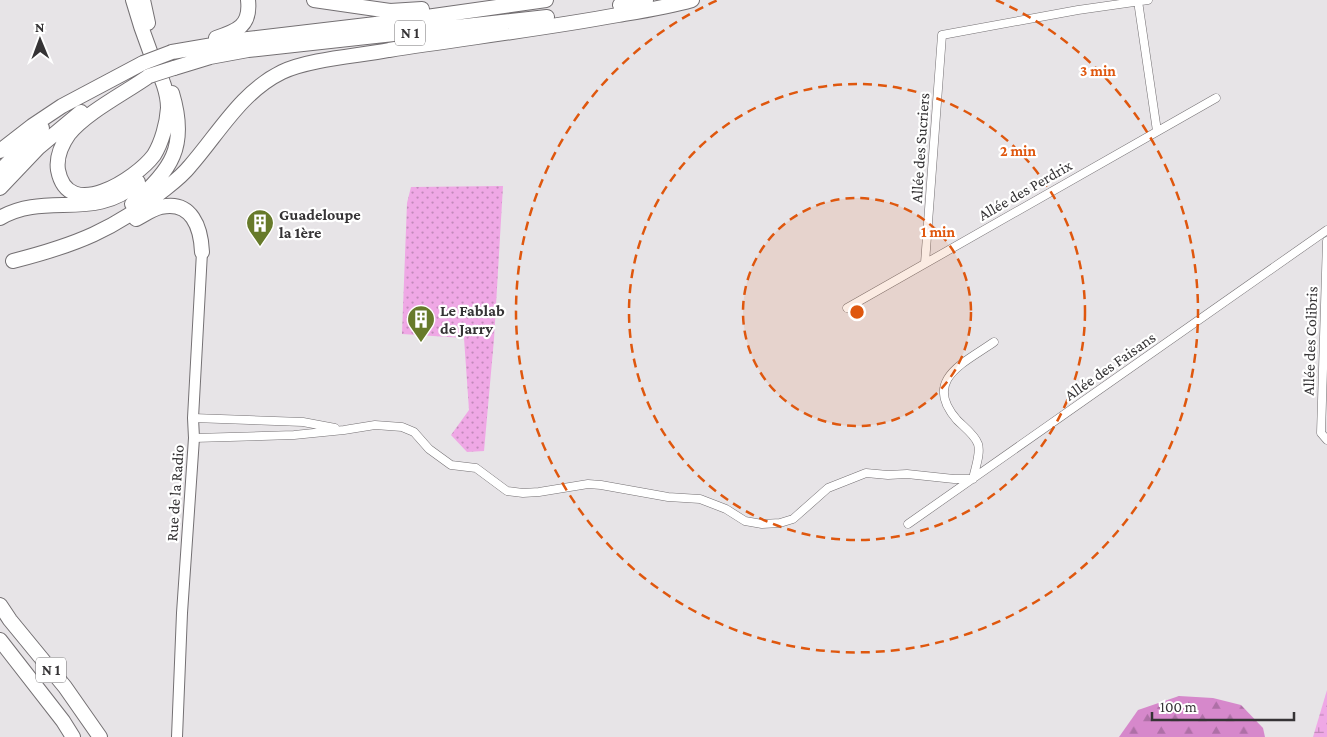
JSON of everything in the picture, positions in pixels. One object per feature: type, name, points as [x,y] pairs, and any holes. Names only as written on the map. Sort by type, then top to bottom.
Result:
[{"type":"highway","points":[[132,0],[165,87],[168,106],[162,138],[154,155],[122,184],[100,193],[81,194],[71,190],[64,183],[58,167],[59,153],[69,135],[91,115],[149,76]]},
{"type":"highway","points":[[6,261],[48,250],[76,239],[124,211],[148,190],[169,164],[178,146],[178,120],[174,98],[154,42],[143,0]]},
{"type":"highway","points":[[172,52],[240,28],[245,21],[249,9],[248,0]]},
{"type":"highway","points":[[314,0],[390,10],[538,0]]},
{"type":"highway","name":"N 1","points":[[0,171],[48,122],[87,92],[143,63],[172,52],[248,39],[384,23],[546,0]]},
{"type":"highway","name":"N 1","points":[[0,188],[39,147],[77,114],[110,94],[149,76],[210,57],[248,50],[499,24],[601,9],[646,0]]},
{"type":"highway","points":[[6,261],[54,250],[91,237],[153,199],[190,166],[245,100],[274,77],[289,69],[313,63],[581,22],[692,0]]},
{"type":"highway","points":[[0,151],[32,126],[87,92]]},
{"type":"highway","points":[[0,218],[28,207],[95,203],[111,200],[122,195],[144,176],[167,144],[174,119],[174,98]]},
{"type":"highway","points":[[6,261],[49,255],[78,246],[116,231],[156,209],[169,206],[181,208],[192,216],[199,229],[202,252]]},
{"type":"highway","name":"N 1","points":[[0,605],[65,687],[100,737]]},
{"type":"highway","name":"N 1","points":[[0,640],[63,721],[73,737]]},
{"type":"street","points":[[1148,0],[1138,1],[1157,131]]},
{"type":"street","name":"Allée des Sucriers","points":[[925,263],[942,35],[1138,1]]},
{"type":"street","name":"Allée des Perdrix","points":[[847,308],[1216,98]]},
{"type":"street","name":"Allée des Faisans","points":[[908,524],[1327,230]]},
{"type":"street","name":"Allée des Colibris","points":[[1327,241],[1321,433],[1327,440]]},
{"type":"street","name":"Rue de la Radio","points":[[177,737],[182,613],[194,438],[196,347],[202,252]]},
{"type":"street","points":[[194,438],[294,435],[375,425],[402,427],[414,432],[429,449],[451,465],[476,468],[507,490],[523,493],[588,484],[601,485],[668,497],[700,499],[726,509],[745,520],[762,524],[780,523],[793,519],[828,488],[866,473],[973,479],[978,456],[978,444],[948,407],[944,386],[948,377],[960,366],[994,342]]},
{"type":"street","points":[[193,418],[303,422],[344,430]]},
{"type":"green space","points":[[503,186],[494,339],[484,451],[467,452],[451,435],[469,410],[464,338],[402,334],[407,203],[411,187]]},
{"type":"green space","points":[[1327,690],[1327,737],[1313,737]]},
{"type":"green space","points":[[1179,696],[1213,698],[1241,705],[1263,728],[1265,737],[1119,737],[1138,710]]},
{"type":"place","name":"Guadeloupe la 1ère","points":[[260,247]]},
{"type":"place","name":"Le Fablab de Jarry","points":[[421,343]]}]
